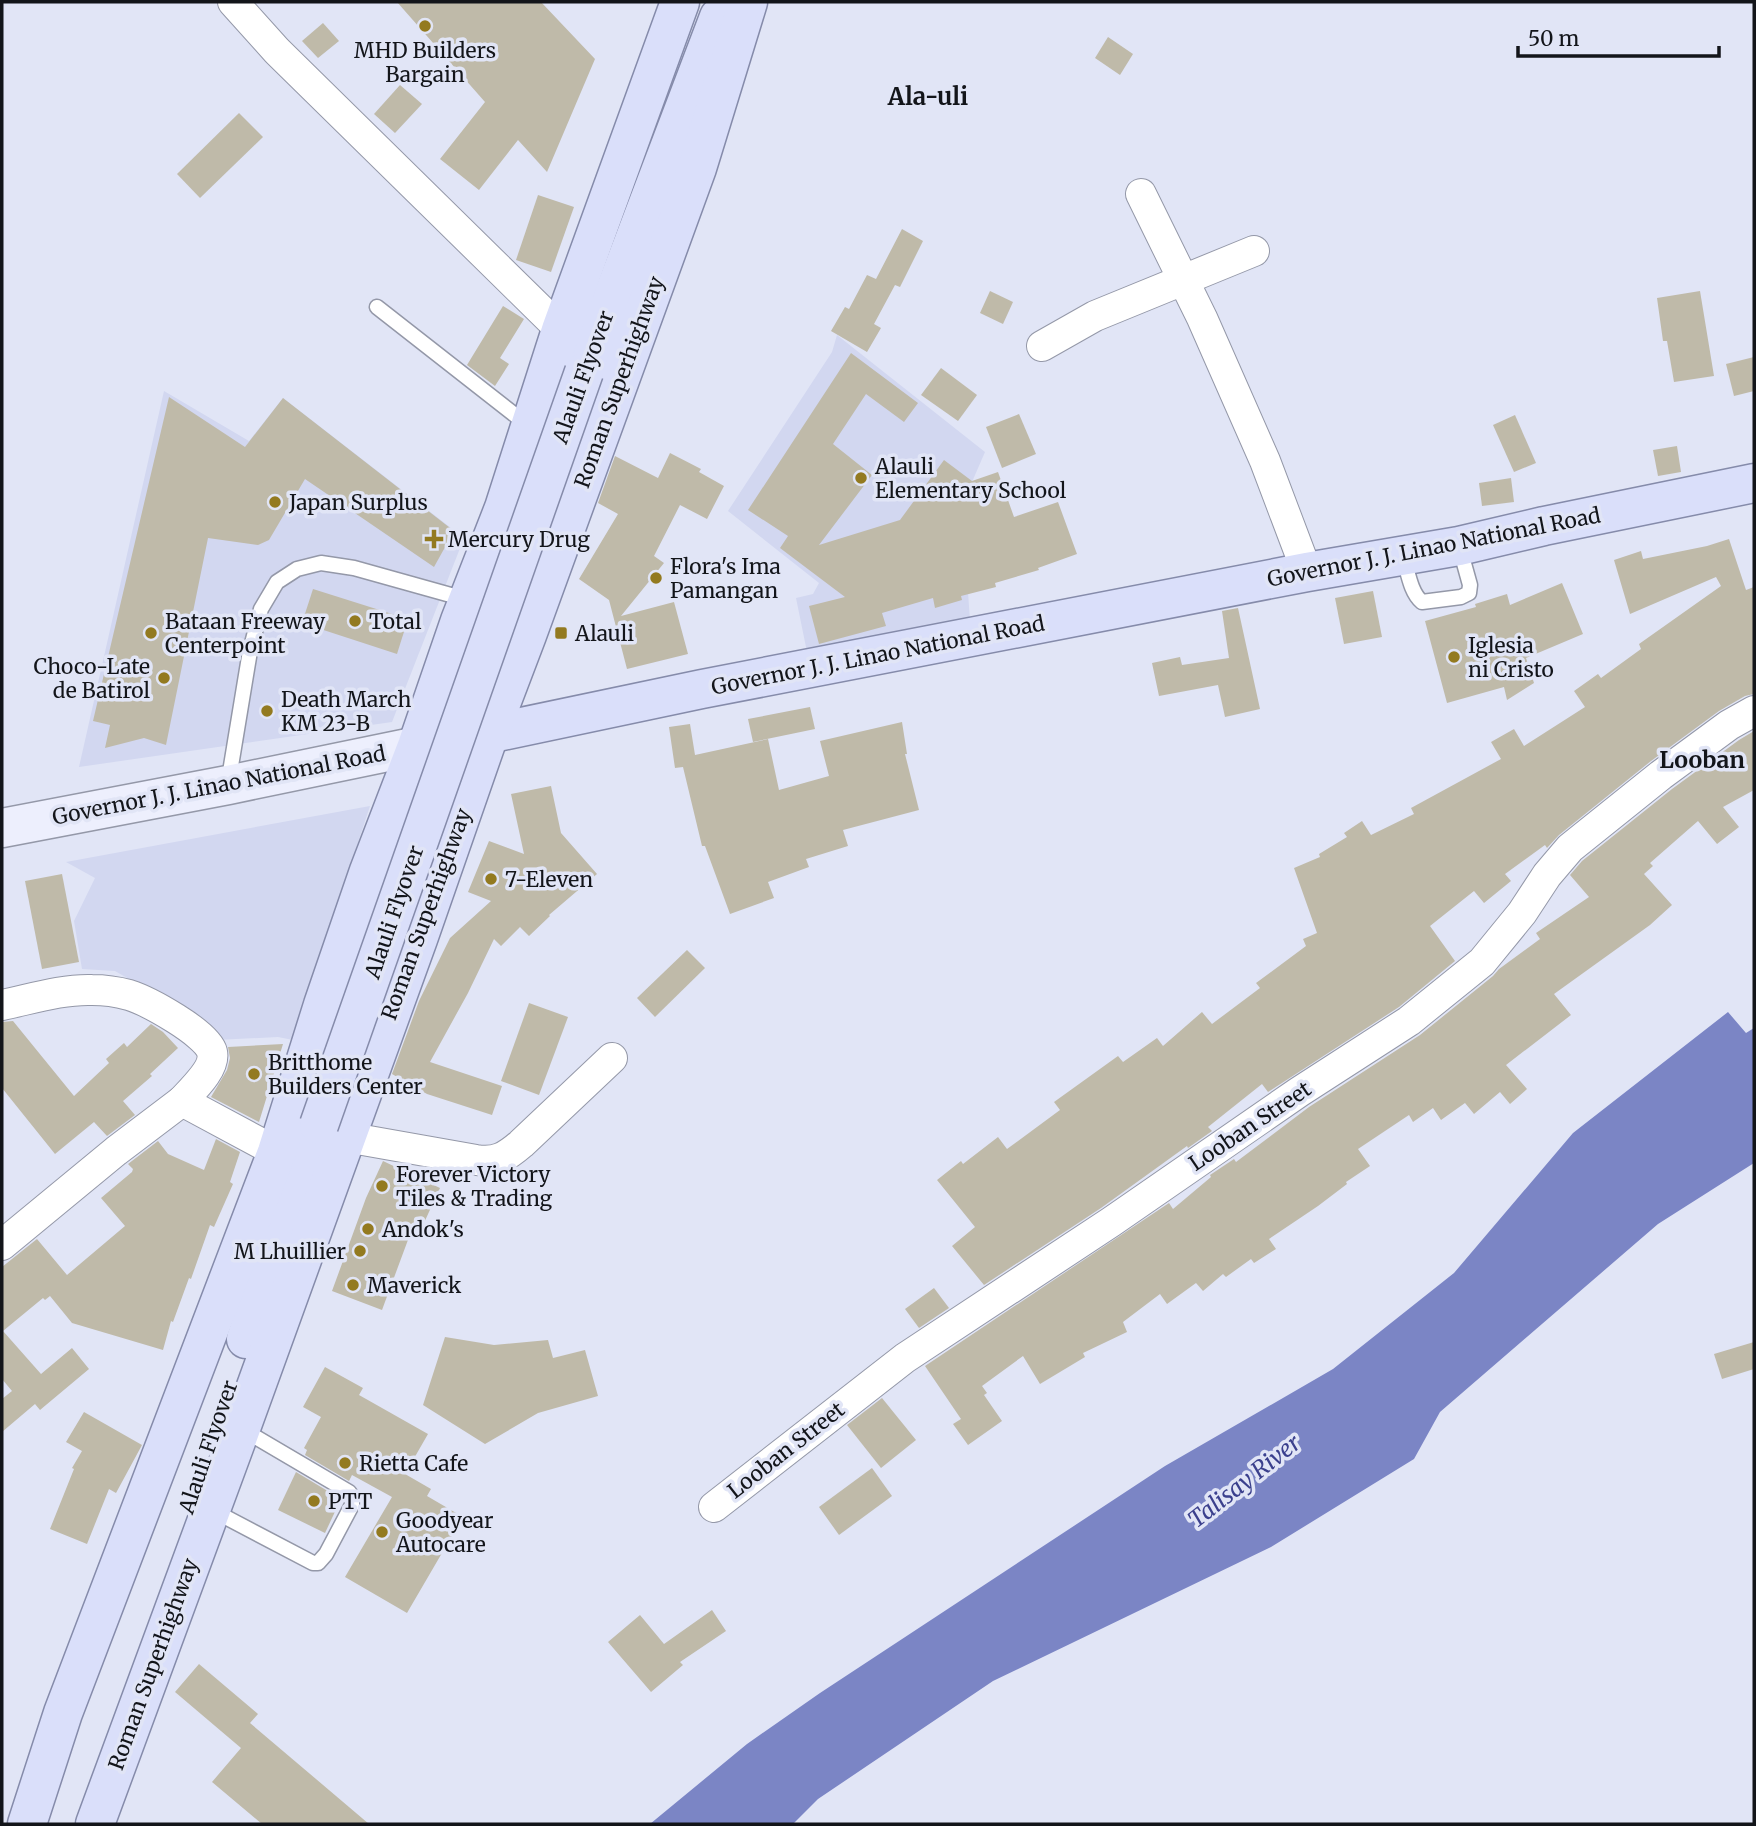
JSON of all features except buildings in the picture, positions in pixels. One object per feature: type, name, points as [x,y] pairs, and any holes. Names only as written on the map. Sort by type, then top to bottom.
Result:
[{"type":"main road","points":[[27,1824],[63,1713],[276,1152],[369,872],[504,508],[530,427],[570,355],[680,2]]},
{"type":"main road","name":"Alauli Flyover","points":[[69,1824],[212,1438],[323,1126],[570,355],[699,2]]},
{"type":"main road","name":"Alauli Flyover","points":[[570,355],[725,2]]},
{"type":"main road","name":"Roman Superhighway","points":[[95,1824],[241,1428],[323,1126],[422,927],[489,735],[697,168],[748,2]]},
{"type":"main road","name":"Governor J. J. Linao National Road","points":[[2,828],[417,746],[489,735],[702,689],[1307,572],[1459,546],[1754,483]]},
{"type":"main road","name":"Alauli Flyover","points":[[51,1824],[323,1126]]},
{"type":"street","points":[[233,2],[570,355]]},
{"type":"street","points":[[1141,194],[1202,318],[1265,461],[1307,572]]},
{"type":"street","points":[[1042,346],[1095,316],[1254,251]]},
{"type":"street","name":"Looban Street","points":[[714,1507],[905,1358],[1111,1222],[1299,1092],[1409,1021],[1482,962],[1570,848],[1729,724],[1754,711]]},
{"type":"street","points":[[2,1005],[71,991],[93,990],[130,996],[158,1008],[192,1029],[205,1041],[212,1053],[210,1065],[201,1081],[182,1101],[116,1151],[2,1245]]},
{"type":"street","points":[[323,1126],[476,1160],[499,1160],[509,1155],[612,1058]]},
{"type":"street","points":[[182,1101],[276,1152]]},
{"type":"lane","points":[[377,307],[530,427]]},
{"type":"lane","points":[[1403,555],[1414,592],[1422,602],[1461,597],[1469,593],[1470,585],[1459,546]]},
{"type":"lane","points":[[228,785],[250,651],[261,610],[277,582],[297,569],[321,563],[354,568],[468,600]]},
{"type":"lane","points":[[210,1510],[313,1563],[318,1563],[326,1554],[352,1505],[349,1492],[241,1428]]},
{"type":"shaded area","name":"Alauli Elementary School","points":[[837,335],[985,452],[962,505],[970,621],[807,652],[796,598],[813,594],[819,583],[728,511],[832,352]]},
{"type":"shaded area","points":[[164,391],[249,441],[283,398],[464,538],[392,722],[79,767]]},
{"type":"shaded area","points":[[370,806],[293,1040],[278,1037],[216,1040],[202,1021],[115,971],[82,969],[74,921],[95,878],[66,862]]},
{"type":"water","name":"Talisay River","points":[[1728,1012],[1746,1033],[1754,1028],[1754,1163],[1658,1224],[1440,1412],[1414,1459],[1271,1547],[993,1681],[818,1799],[793,1824],[650,1824],[747,1744],[820,1693],[1165,1466],[1333,1369],[1454,1273],[1573,1133]]},
{"type":"place","name":"MHD Builders Bargain","points":[[425,26]]},
{"type":"place","name":"Alauli Elementary School","points":[[861,478]]},
{"type":"place","name":"Japan Surplus","points":[[275,502]]},
{"type":"place","name":"Mercury Drug","points":[[434,539]]},
{"type":"place","name":"Flora's Ima Pamangan","points":[[656,578]]},
{"type":"place","name":"Total","points":[[355,621]]},
{"type":"place","name":"Bataan Freeway Centerpoint","points":[[151,633]]},
{"type":"place","name":"Alauli","points":[[561,633]]},
{"type":"place","name":"Iglesia ni Cristo","points":[[1454,657]]},
{"type":"place","name":"Choco-Late de Batirol","points":[[164,678]]},
{"type":"place","name":"Death March KM 23-B","points":[[267,711]]},
{"type":"place","name":"7-Eleven","points":[[491,879]]},
{"type":"place","name":"Britthome Builders Center","points":[[254,1074]]},
{"type":"place","name":"Forever Victory Tiles & Trading","points":[[382,1186]]},
{"type":"place","name":"Andok's","points":[[368,1229]]},
{"type":"place","name":"M Lhuillier","points":[[360,1251]]},
{"type":"place","name":"Maverick","points":[[353,1285]]},
{"type":"place","name":"Rietta Cafe","points":[[345,1463]]},
{"type":"place","name":"PTT","points":[[314,1501]]},
{"type":"place","name":"Goodyear Autocare","points":[[382,1532]]},
{"type":"district","name":"Ala-uli","points":[[928,96]]},
{"type":"district","name":"Looban","points":[[1702,759]]}]
